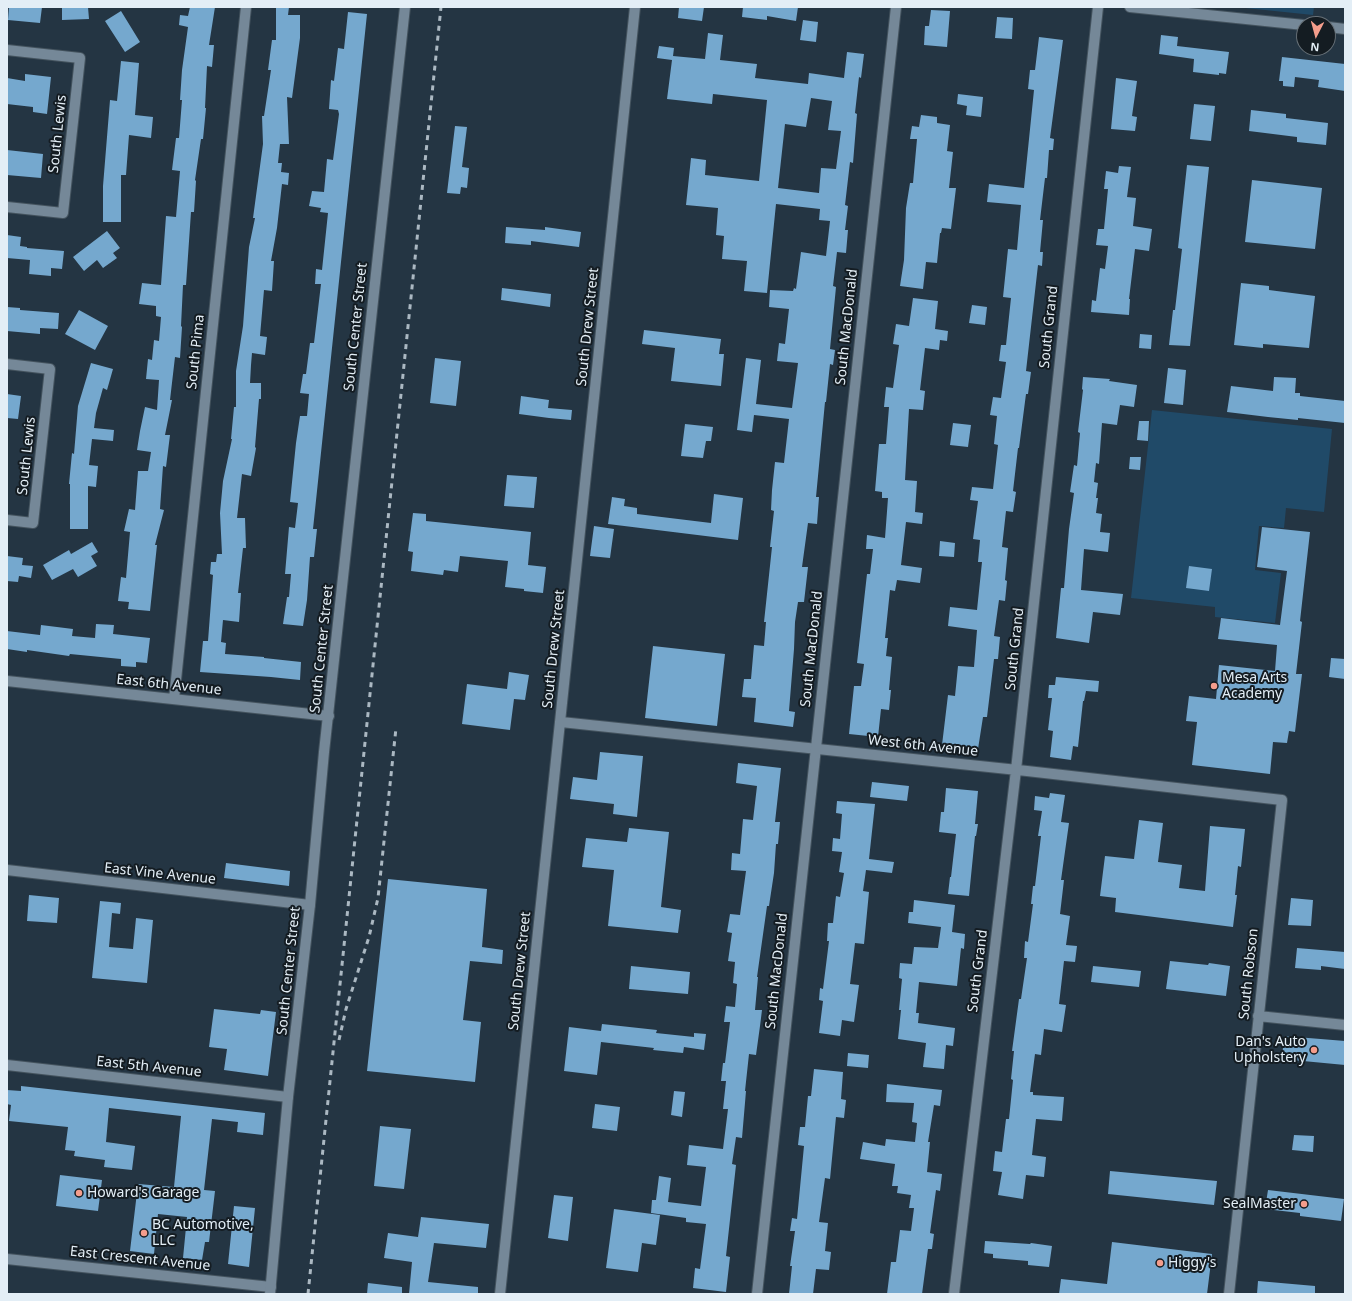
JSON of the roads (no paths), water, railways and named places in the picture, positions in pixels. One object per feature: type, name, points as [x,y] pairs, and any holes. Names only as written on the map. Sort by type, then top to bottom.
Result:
[{"type":"street","name":"South Pima","points":[[174,700],[246,7]]},
{"type":"street","name":"South Center Street","points":[[271,1290],[288,1097],[310,905],[324,752],[405,7]]},
{"type":"street","name":"South Drew Street","points":[[500,1294],[635,7]]},
{"type":"street","name":"South MacDonald","points":[[757,1294],[896,7]]},
{"type":"street","name":"South Grand","points":[[954,1294],[1016,770],[1098,7]]},
{"type":"street","points":[[1130,7],[1296,24]]},
{"type":"street","name":"South Lewis","points":[[7,50],[80,58],[63,214],[7,207]]},
{"type":"street","name":"South Lewis","points":[[7,364],[50,368],[33,522],[7,520]]},
{"type":"street","name":"East 6th Avenue","points":[[7,684],[329,716]]},
{"type":"street","name":"West 6th Avenue","points":[[561,722],[1016,770],[1282,800]]},
{"type":"street","name":"South Robson","points":[[1229,1294],[1282,800]]},
{"type":"street","name":"East Vine Avenue","points":[[7,870],[310,905]]},
{"type":"street","points":[[1258,1016],[1345,1025]]},
{"type":"street","name":"East 5th Avenue","points":[[7,1065],[288,1097]]},
{"type":"street","name":"East Crescent Avenue","points":[[7,1259],[271,1290]]},
{"type":"railway","points":[[308,1294],[441,7]]},
{"type":"railway","points":[[339,1040],[346,1009],[369,937],[378,898],[396,728]]},
{"type":"place","name":"Mesa Arts Academy","points":[[1214,686]]},
{"type":"place","name":"Dan's Auto Upholstery","points":[[1314,1050]]},
{"type":"place","name":"Howard's Garage","points":[[79,1193]]},
{"type":"place","name":"SealMaster","points":[[1304,1204]]},
{"type":"place","name":"BC Automotive, LLC","points":[[144,1233]]},
{"type":"place","name":"Higgy's","points":[[1160,1263]]}]
